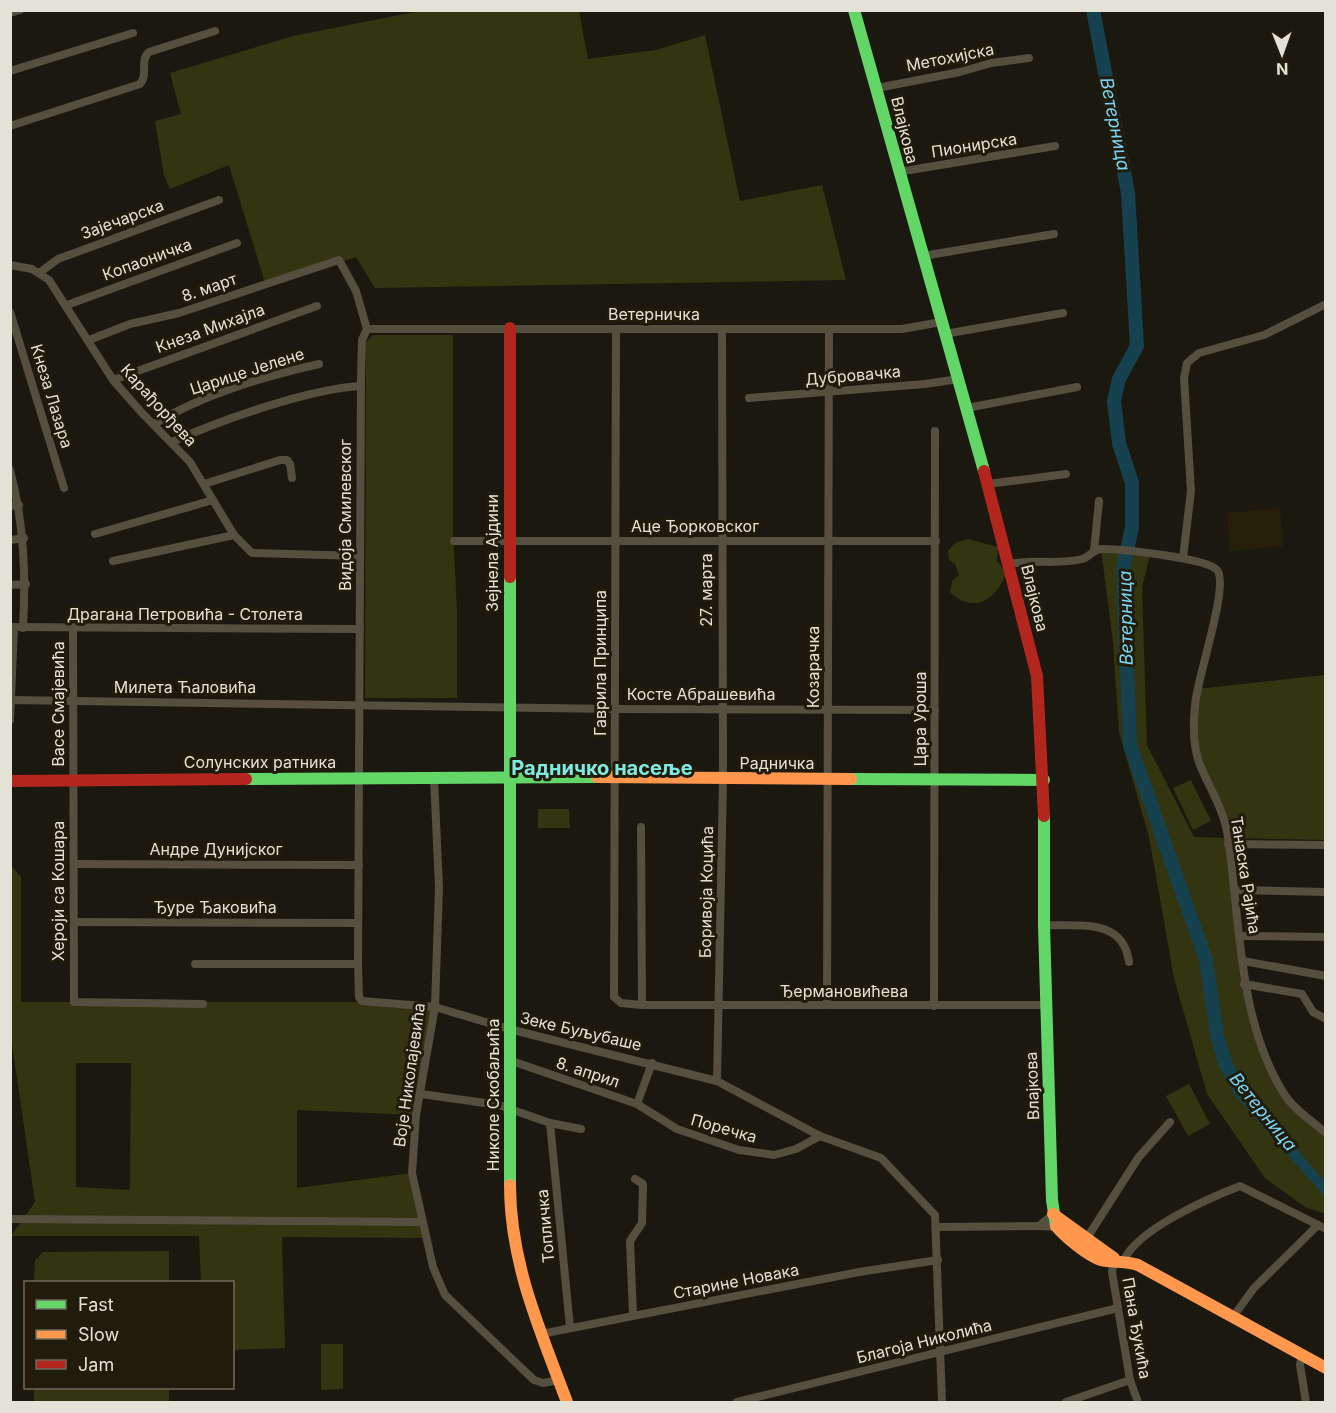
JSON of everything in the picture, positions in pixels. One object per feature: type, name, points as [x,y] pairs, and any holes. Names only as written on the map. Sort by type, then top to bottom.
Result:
[{"type":"street","points":[[10,13],[20,10]]},
{"type":"street","name":"Влајкова","points":[[854,10],[898,172],[988,483],[1038,676],[1044,780],[1046,1005],[1053,1214],[1056,1227]]},
{"type":"street","points":[[10,126],[140,84],[144,78],[144,58],[149,52],[215,32]]},
{"type":"street","points":[[10,71],[133,33]]},
{"type":"street","name":"Метохијска","points":[[877,88],[960,72],[991,63],[1029,58]]},
{"type":"street","name":"Пионирска","points":[[898,172],[1055,146]]},
{"type":"street","name":"Зајечарска","points":[[39,273],[58,259],[219,200]]},
{"type":"street","points":[[923,256],[1054,234]]},
{"type":"street","name":"Копаоничка","points":[[68,305],[237,243]]},
{"type":"street","name":"8. март","points":[[89,340],[130,324],[178,313],[339,260],[356,291],[368,329]]},
{"type":"street","name":"Карађорђева","points":[[10,265],[22,266],[49,280],[68,305],[113,380],[190,462],[234,535],[252,553],[360,555]]},
{"type":"street","points":[[1184,558],[1191,491],[1184,378],[1187,363],[1199,353],[1264,334],[1326,304]]},
{"type":"street","name":"Кнеза Михајла","points":[[113,380],[317,306]]},
{"type":"street","name":"Кнеза Лазара","points":[[10,312],[64,488]]},
{"type":"street","name":"Ветерничка","points":[[368,329],[902,329],[943,328],[1063,313]]},
{"type":"street","name":"Зејнела Ајдини","points":[[509,778],[510,328]]},
{"type":"street","name":"Видоја Смилевског","points":[[359,778],[361,386],[362,340],[368,329]]},
{"type":"street","name":"Гаврила Принципа","points":[[614,997],[616,329]]},
{"type":"street","name":"27. марта","points":[[722,329],[721,708],[723,779]]},
{"type":"street","name":"Козарачка","points":[[827,1005],[829,329]]},
{"type":"street","name":"Царице Јелене","points":[[154,424],[188,405],[214,395],[319,364]]},
{"type":"street","name":"Дубровачка","points":[[749,398],[958,379]]},
{"type":"street","points":[[172,442],[289,401],[341,388],[361,386]]},
{"type":"street","points":[[967,408],[1077,387]]},
{"type":"street","name":"Цара Уроша","points":[[934,1006],[935,431]]},
{"type":"street","points":[[204,484],[280,460],[287,460],[291,464],[292,478]]},
{"type":"street","points":[[10,470],[15,506],[24,538],[26,584],[24,628]]},
{"type":"street","points":[[988,483],[1066,474]]},
{"type":"street","points":[[95,534],[213,500]]},
{"type":"street","points":[[1010,564],[1025,561],[1083,560],[1098,550],[1099,501]]},
{"type":"street","points":[[113,561],[234,535]]},
{"type":"street","points":[[10,540],[24,538]]},
{"type":"street","name":"Аце Ђорковског","points":[[454,541],[936,541]]},
{"type":"street","name":"Танаска Рајића","points":[[1098,550],[1184,558],[1215,567],[1222,578],[1197,689],[1195,730],[1197,756],[1221,809],[1235,890],[1244,984],[1260,1042],[1284,1095],[1326,1133]]},
{"type":"street","points":[[10,585],[26,584]]},
{"type":"street","points":[[10,720],[12,627]]},
{"type":"street","name":"Драгана Петровића - Столета","points":[[12,627],[360,629]]},
{"type":"street","name":"Васе Смајевића","points":[[73,629],[73,779]]},
{"type":"street","name":"Милета Ћаловића","points":[[12,700],[359,703]]},
{"type":"street","name":"Косте Абрашевића","points":[[359,703],[615,709],[935,710]]},
{"type":"street","points":[[195,964],[358,964],[359,778]]},
{"type":"street","name":"Воје Николајевића","points":[[434,778],[439,887],[435,1007],[416,1115],[412,1165],[422,1222],[433,1267],[445,1295],[534,1380],[543,1383],[559,1380]]},
{"type":"street","name":"Радничка","points":[[509,778],[1044,780]]},
{"type":"street","name":"Солунских ратника","points":[[10,781],[509,778]]},
{"type":"street","name":"Николе Скобаљића","points":[[509,778],[508,1107],[512,1233],[522,1281],[567,1402]]},
{"type":"street","name":"Хероји са Кошара","points":[[73,779],[74,1002],[203,1004]]},
{"type":"street","name":"Боривоја Коцића","points":[[720,1005],[723,779]]},
{"type":"street","points":[[641,827],[642,1005]]},
{"type":"street","points":[[1228,844],[1326,845]]},
{"type":"street","name":"Андре Дунијског","points":[[74,864],[359,865]]},
{"type":"street","points":[[1235,890],[1326,892]]},
{"type":"street","name":"Ђуре Ђаковића","points":[[73,922],[358,923]]},
{"type":"street","points":[[1044,926],[1109,930],[1124,941],[1130,962]]},
{"type":"street","points":[[1241,936],[1326,937]]},
{"type":"street","points":[[1243,961],[1326,976]]},
{"type":"street","name":"Зеке Буљубаше","points":[[358,964],[359,997],[362,1001],[435,1007],[509,1029],[717,1081],[820,1136],[881,1158],[931,1209],[935,1215],[937,1227]]},
{"type":"street","points":[[1244,984],[1302,994],[1313,1012],[1326,1019]]},
{"type":"street","name":"Ђермановићева","points":[[614,997],[621,1003],[642,1005],[1046,1005]]},
{"type":"street","points":[[717,1081],[720,1005]]},
{"type":"street","name":"8. април","points":[[509,1060],[637,1104],[656,1116]]},
{"type":"street","name":"Зеке Буљубаше","points":[[637,1104],[652,1063]]},
{"type":"street","points":[[421,1094],[508,1107],[550,1123],[581,1129]]},
{"type":"street","name":"Поречка","points":[[656,1116],[677,1130],[764,1155],[796,1149],[820,1136]]},
{"type":"street","points":[[1088,1238],[1138,1158],[1170,1122]]},
{"type":"street","name":"Топличка","points":[[550,1123],[570,1327]]},
{"type":"street","points":[[633,1315],[630,1241],[642,1223],[643,1201],[643,1184],[635,1179]]},
{"type":"street","points":[[942,1402],[937,1227],[1056,1227],[1073,1242],[1101,1260],[1119,1259],[1132,1246],[1162,1225],[1240,1186],[1322,1227],[1254,1288],[1233,1317]]},
{"type":"street","points":[[1039,1226],[1053,1214],[1119,1259],[1326,1368]]},
{"type":"street","points":[[10,1219],[422,1222]]},
{"type":"street","name":"Пана Ђукића","points":[[1119,1259],[1111,1269],[1130,1380],[1138,1402]]},
{"type":"street","name":"Старине Новака","points":[[541,1334],[633,1315],[938,1260]]},
{"type":"street","name":"Благоја Николића","points":[[737,1402],[1118,1308]]},
{"type":"street","points":[[1302,1355],[1300,1365],[1306,1402]]},
{"type":"street","points":[[1066,1402],[1130,1380]]},
{"type":"shaded area","points":[[1280,508],[1283,546],[1230,551],[1227,513]]},
{"type":"green space","points":[[420,11],[579,11],[588,59],[656,50],[705,35],[740,201],[822,185],[846,280],[375,288],[356,257],[266,286],[229,165],[170,189],[164,175],[155,121],[181,114],[170,73],[293,36]]},
{"type":"green space","points":[[373,335],[453,335],[453,531],[457,611],[457,698],[365,698],[366,342]]},
{"type":"green space","points":[[968,539],[998,547],[997,561],[1006,573],[991,597],[976,603],[959,599],[950,592],[952,581],[959,575],[955,564],[949,560],[948,551],[955,543]]},
{"type":"green space","points":[[1101,549],[1150,555],[1142,587],[1147,745],[1194,837],[1228,838],[1197,756],[1197,689],[1325,675],[1325,840],[1229,838],[1249,1004],[1284,1094],[1325,1133],[1325,1214],[1305,1207],[1265,1178],[1207,1094],[1174,978],[1149,837],[1119,732],[1113,642]]},
{"type":"green space","points":[[1191,780],[1211,821],[1193,830],[1173,788]]},
{"type":"green space","points":[[538,809],[569,809],[570,828],[538,828]]},
{"type":"green space","points":[[10,864],[21,877],[21,1002],[356,1002],[435,1007],[416,1115],[297,1110],[297,1188],[412,1173],[426,1238],[282,1237],[285,1348],[234,1350],[234,1281],[201,1281],[199,1236],[11,1236],[35,1202],[11,1037]],"holes":[[[76,1063],[131,1063],[130,1190],[76,1187]]]},
{"type":"green space","points":[[1189,1084],[1210,1124],[1188,1136],[1166,1096]]},
{"type":"green space","points":[[169,1251],[169,1281],[34,1281],[35,1260],[43,1252]]},
{"type":"green space","points":[[321,1344],[343,1344],[343,1389],[321,1390]]},
{"type":"green space","points":[[34,1389],[169,1389],[169,1402],[34,1402]]},
{"type":"water","points":[[1272,1121],[1325,1182],[1325,1197],[1263,1127]]},
{"type":"waterway","name":"Ветерница","points":[[1093,10],[1128,193],[1137,346],[1119,379],[1114,401],[1119,443],[1132,483],[1132,527],[1123,569],[1130,745],[1206,960],[1217,1036],[1226,1065],[1239,1089],[1279,1135]]},
{"type":"traffic: fast","points":[[854,10],[984,471]]},
{"type":"traffic: fast","points":[[510,577],[510,1185]]},
{"type":"traffic: fast","points":[[246,779],[597,777]]},
{"type":"traffic: fast","points":[[851,779],[1044,780]]},
{"type":"traffic: fast","points":[[1044,816],[1044,925],[1052,1200],[1056,1226]]},
{"type":"traffic: slow","points":[[597,777],[851,779]]},
{"type":"traffic: slow","points":[[510,1185],[515,1242],[528,1296],[567,1402]]},
{"type":"traffic: slow","points":[[1053,1214],[1114,1258]]},
{"type":"traffic: slow","points":[[1056,1226],[1096,1258],[1138,1265],[1326,1368]]},
{"type":"traffic: jam","points":[[510,328],[510,577]]},
{"type":"traffic: jam","points":[[984,471],[1037,676],[1044,816]]},
{"type":"traffic: jam","points":[[10,781],[246,779]]},
{"type":"district","name":"Радничко насеље","points":[[602,768]]}]
